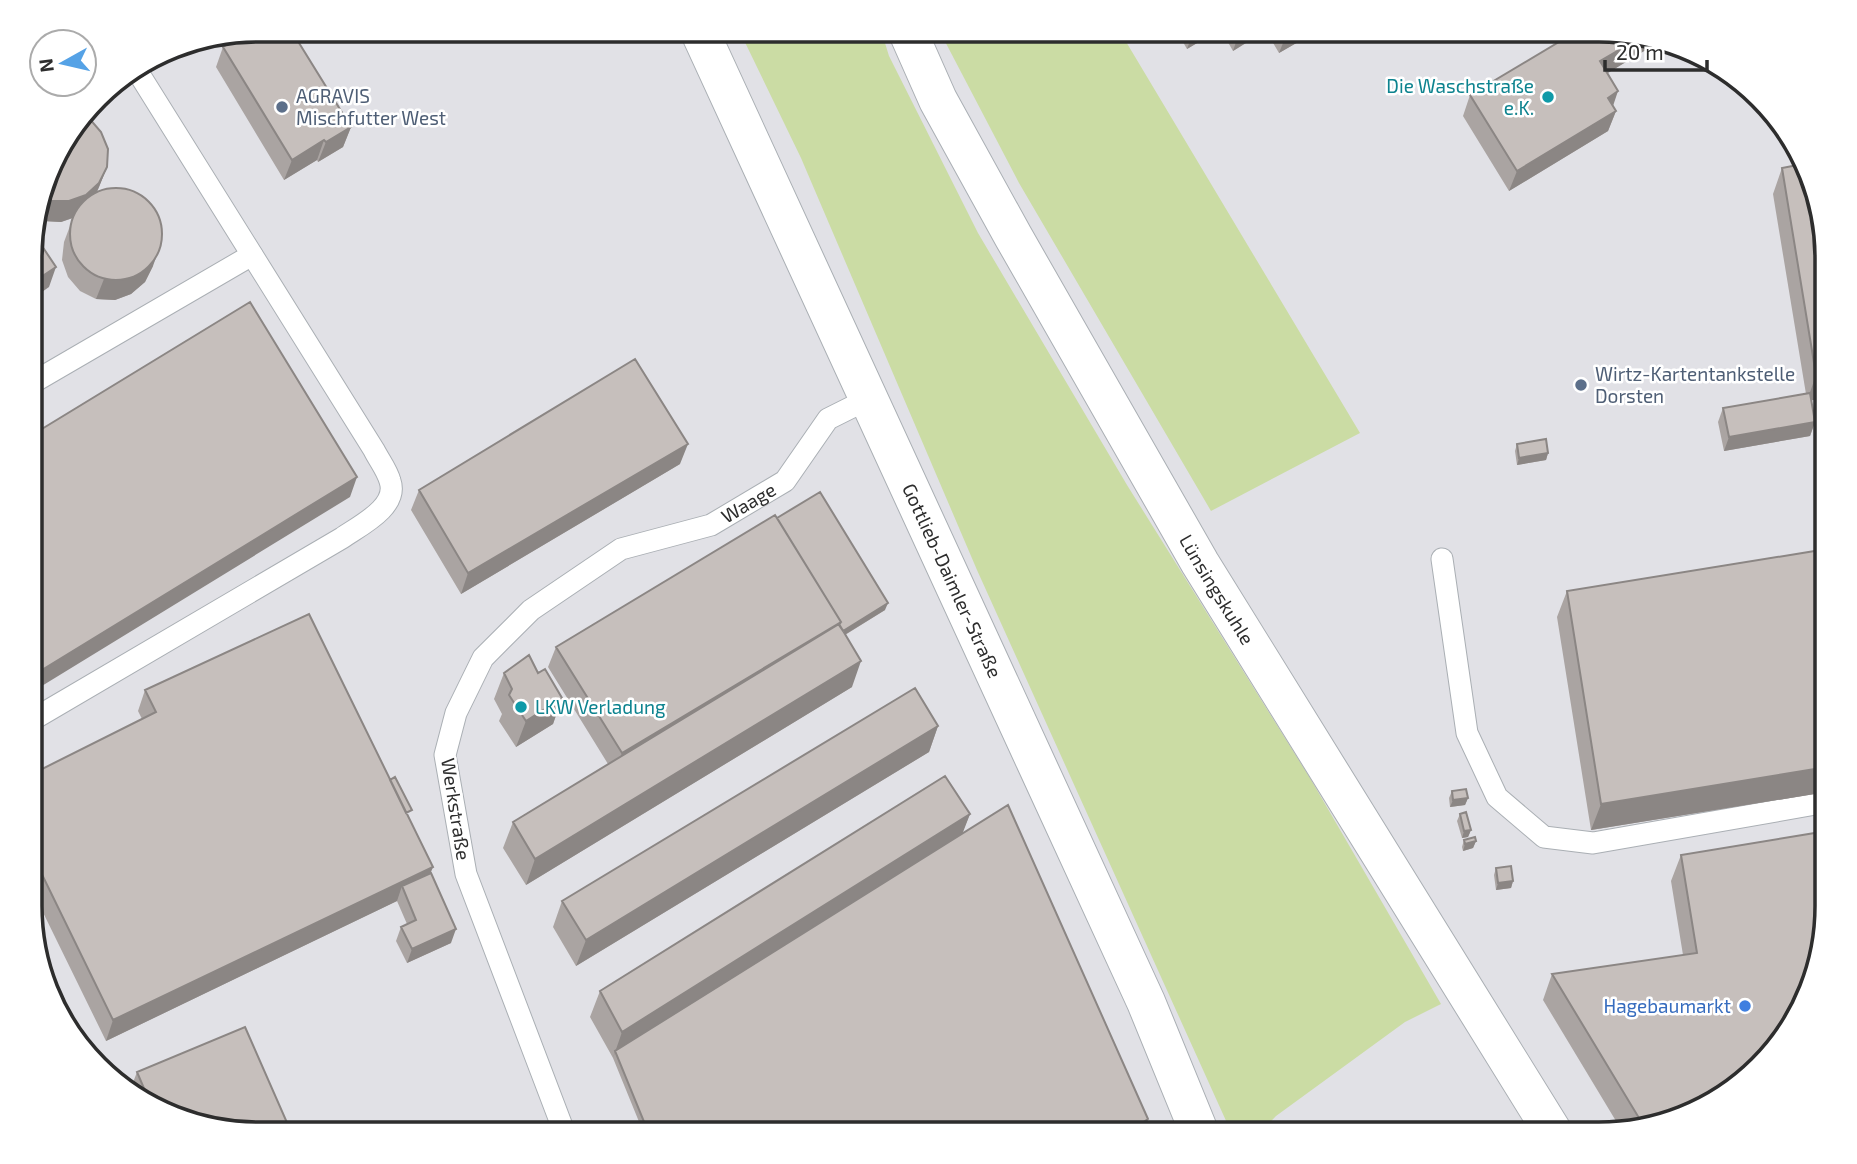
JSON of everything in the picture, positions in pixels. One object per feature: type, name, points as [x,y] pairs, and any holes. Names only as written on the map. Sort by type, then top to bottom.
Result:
[{"type":"street","name":"Gottlieb-Daimler-Straße","points":[[704,42],[1146,1002],[1195,1122]]},
{"type":"street","name":"Lünsingskuhle","points":[[911,42],[938,100],[1006,225],[1200,563],[1547,1122]]},
{"type":"lane","points":[[42,714],[342,538],[380,513],[389,500],[391,483],[374,450],[141,77]]},
{"type":"lane","points":[[42,377],[252,255]]},
{"type":"lane","name":"Waage","points":[[711,525],[785,481],[828,419],[868,399]]},
{"type":"lane","name":"Werkstraße","points":[[560,1122],[466,874],[445,755],[456,713],[483,659],[531,610],[621,550],[711,525]]},
{"type":"lane","points":[[1442,559],[1467,733],[1497,797],[1544,837],[1593,843],[1815,804]]},
{"type":"shaded area","points":[[1599,42],[1655,49],[1682,58],[1719,78],[1752,105],[1770,127],[1793,162],[1811,216],[1815,244],[1815,920],[1811,946],[1730,1077],[1682,1106],[1655,1115],[1613,1122],[258,1122],[202,1115],[175,1106],[138,1086],[105,1059],[78,1026],[58,989],[44,934],[42,258],[49,202],[58,175],[78,138],[105,105],[127,87],[162,64],[202,49],[230,44]]},
{"type":"green space","points":[[745,42],[885,42],[889,56],[978,233],[1127,485],[1310,778],[1441,1004],[1405,1022],[1270,1122],[1227,1122],[977,570],[801,158]]},
{"type":"green space","points":[[945,42],[1126,42],[1360,433],[1211,511],[1019,183]]},
{"type":"building","points":[[258,42],[298,42],[351,127],[292,160],[223,47]]},
{"type":"building","name":"Die Waschstraße e.K.","points":[[1559,42],[1629,44],[1600,61],[1618,91],[1608,98],[1616,111],[1517,171],[1470,95]]},
{"type":"building","points":[[92,121],[101,132],[108,149],[107,167],[99,183],[86,195],[69,201],[50,201],[64,162]]},
{"type":"building","points":[[1794,166],[1811,216],[1815,244],[1815,369],[1782,168]]},
{"type":"building","points":[[116,188],[134,192],[148,202],[158,216],[162,234],[158,252],[148,266],[134,276],[116,280],[98,276],[84,266],[74,252],[70,234],[74,216],[84,202],[98,192]]},
{"type":"building","points":[[43,247],[56,267],[42,276]]},
{"type":"building","points":[[250,302],[357,477],[42,670],[42,429]]},
{"type":"building","points":[[635,359],[688,444],[468,573],[419,490]]},
{"type":"building","points":[[1810,393],[1815,422],[1729,437],[1723,408]]},
{"type":"building","points":[[1546,439],[1548,453],[1519,458],[1517,444]]},
{"type":"building","points":[[820,492],[888,603],[843,631],[839,625],[841,622],[777,518]]},
{"type":"building","points":[[775,515],[841,622],[622,753],[556,647]]},
{"type":"building","points":[[1815,551],[1815,769],[1601,804],[1567,591]]},
{"type":"building","points":[[309,614],[433,867],[113,1020],[42,874],[42,769],[156,712],[145,690]]},
{"type":"building","points":[[839,624],[861,661],[535,859],[513,822]]},
{"type":"building","points":[[529,655],[538,673],[545,669],[562,698],[526,721],[509,695],[512,689],[504,673]]},
{"type":"building","points":[[915,688],[938,726],[586,940],[562,901]]},
{"type":"building","points":[[945,776],[970,814],[622,1032],[600,991]]},
{"type":"building","points":[[395,777],[412,810],[406,813],[390,780]]},
{"type":"building","points":[[1466,789],[1468,798],[1453,800],[1452,791]]},
{"type":"building","points":[[1008,805],[1148,1119],[1143,1122],[644,1122],[615,1051]]},
{"type":"building","points":[[1466,812],[1471,830],[1464,831],[1460,814]]},
{"type":"building","points":[[1815,833],[1815,920],[1811,948],[1793,1002],[1779,1026],[1752,1059],[1707,1093],[1682,1106],[1639,1118],[1552,974],[1697,953],[1681,855]]},
{"type":"building","points":[[1475,837],[1476,841],[1465,844],[1464,840]]},
{"type":"building","points":[[1511,866],[1513,881],[1498,883],[1496,868]]},
{"type":"building","points":[[431,873],[456,929],[412,949],[401,927],[416,920],[402,886]]},
{"type":"building","points":[[245,1027],[287,1122],[230,1120],[175,1106],[145,1090],[137,1072]]},
{"type":"place","name":"Die Waschstraße e.K.","points":[[1548,97]]},
{"type":"place","name":"AGRAVIS Mischfutter West","points":[[282,107]]},
{"type":"place","name":"Wirtz-Kartentankstelle Dorsten","points":[[1581,385]]},
{"type":"place","name":"LKW Verladung","points":[[521,707]]},
{"type":"place","name":"Hagebaumarkt","points":[[1745,1006]]}]
